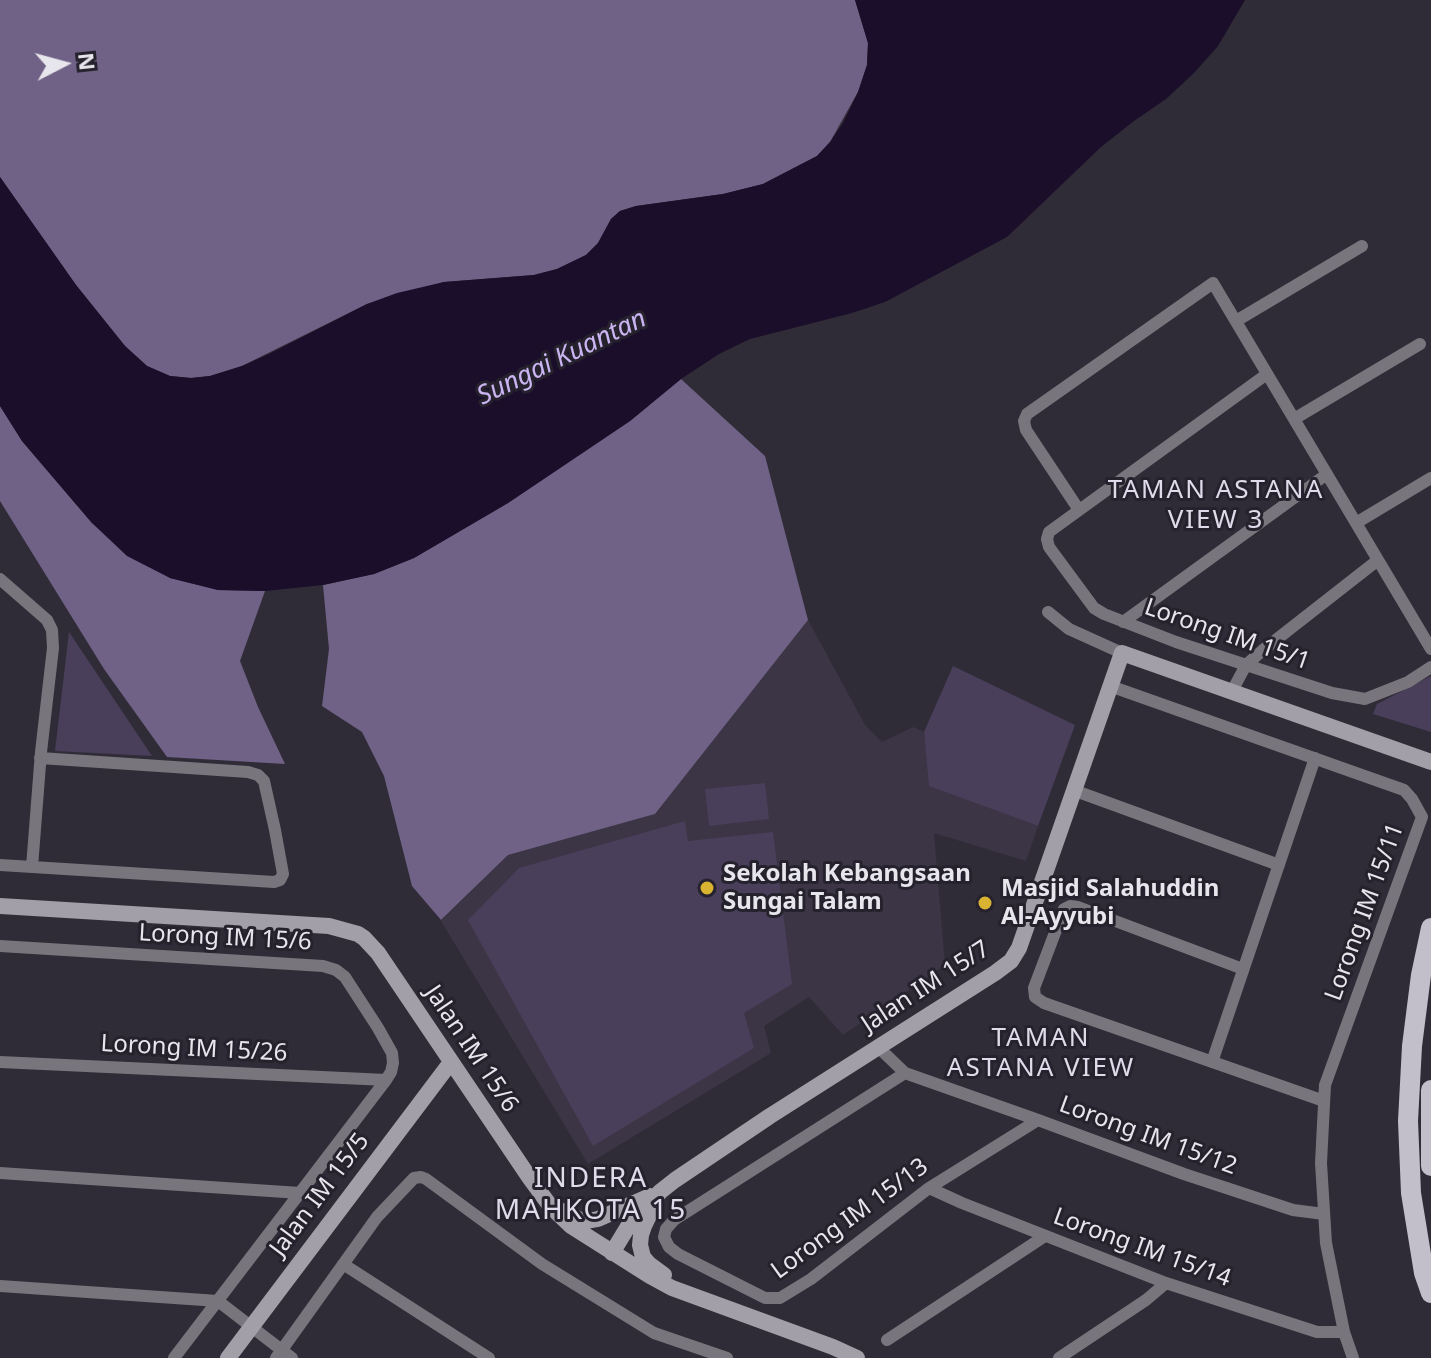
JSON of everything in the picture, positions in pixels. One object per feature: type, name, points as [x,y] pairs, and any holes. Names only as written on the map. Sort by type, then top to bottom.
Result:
[{"type":"main road","points":[[1431,928],[1421,975],[1412,1046],[1408,1121],[1411,1193],[1424,1273],[1431,1293]]},
{"type":"main road","points":[[1431,1090],[1431,1166]]},
{"type":"street","points":[[1236,321],[1362,246]]},
{"type":"street","points":[[1267,374],[1079,510],[1026,430],[1025,418],[1030,411],[1213,283],[1431,649]]},
{"type":"street","points":[[1294,419],[1420,344]]},
{"type":"street","points":[[1123,622],[1327,474]]},
{"type":"street","points":[[1356,523],[1431,478]]},
{"type":"street","name":"Lorong IM 15/1","points":[[1079,510],[1049,532],[1049,547],[1094,608],[1123,622],[1332,693],[1365,699],[1408,682],[1431,667]]},
{"type":"street","points":[[1231,693],[1246,665],[1378,560]]},
{"type":"street","points":[[0,579],[47,620],[52,630],[53,648],[40,758],[32,867]]},
{"type":"street","points":[[1048,612],[1069,629],[1122,653],[1431,762]]},
{"type":"street","name":"Jalan IM 15/7","points":[[612,1253],[632,1220],[661,1191],[770,1116],[1011,961],[1019,948],[1122,653]]},
{"type":"street","name":"Lorong IM 15/11","points":[[1110,686],[1404,790],[1422,817],[1325,1085],[1321,1163],[1328,1256],[1344,1332],[1353,1358]]},
{"type":"street","points":[[0,865],[274,882],[280,880],[283,874],[264,781],[258,775],[40,758]]},
{"type":"street","points":[[1212,1062],[1315,758]]},
{"type":"street","points":[[1073,790],[1279,865]]},
{"type":"street","name":"Jalan IM 15/6","points":[[0,906],[329,926],[349,930],[364,938],[378,953],[529,1177],[560,1217],[650,1276],[693,1296],[857,1358]]},
{"type":"street","points":[[1243,969],[1070,906],[1064,909],[1034,988],[1035,997],[1044,1003],[1324,1101]]},
{"type":"street","name":"Lorong IM 15/6","points":[[0,946],[323,966],[336,970],[345,977],[392,1053],[393,1063],[386,1080]]},
{"type":"street","name":"Lorong IM 15/12","points":[[878,1047],[905,1073],[1184,1174],[1293,1210],[1324,1214]]},
{"type":"street","name":"Lorong IM 15/26","points":[[0,1062],[386,1080]]},
{"type":"street","name":"Jalan IM 15/5","points":[[228,1358],[451,1062]]},
{"type":"street","name":"Lorong IM 15/13","points":[[905,1073],[674,1220],[664,1237],[669,1247],[765,1298],[780,1298],[811,1279],[929,1188],[1038,1120]]},
{"type":"street","points":[[174,1358],[386,1080]]},
{"type":"street","points":[[0,1173],[300,1193]]},
{"type":"street","points":[[0,1286],[218,1301],[283,1355],[377,1217],[414,1178],[421,1177],[542,1264],[654,1333],[727,1358]]},
{"type":"street","points":[[529,1177],[564,1210],[587,1221],[610,1215],[661,1191]]},
{"type":"street","name":"Lorong IM 15/14","points":[[929,1188],[1166,1283],[1317,1332],[1344,1332]]},
{"type":"street","points":[[661,1191],[641,1235],[643,1257],[693,1296]]},
{"type":"street","points":[[887,1340],[1045,1236]]},
{"type":"street","points":[[343,1264],[489,1358]]},
{"type":"street","points":[[1059,1358],[1146,1300],[1166,1283]]},
{"type":"shaded area","points":[[0,0],[855,0],[868,43],[867,65],[858,92],[830,142],[817,156],[763,184],[723,194],[620,211],[586,255],[557,269],[534,275],[444,282],[367,304],[242,366],[210,376],[191,378],[170,376],[147,366],[125,346],[76,285],[0,177]]},
{"type":"shaded area","points":[[681,379],[765,456],[808,620],[655,814],[508,855],[441,920],[412,886],[384,776],[362,732],[322,706],[329,649],[323,585],[374,574],[414,558],[508,503],[630,421]]},
{"type":"shaded area","points":[[0,406],[22,441],[92,523],[170,578],[218,590],[265,591],[240,661],[285,764],[167,757],[104,669],[0,501]]},
{"type":"shaded area","name":"Sekolah Kebangsaan Sungai Talam","points":[[808,620],[865,725],[882,742],[913,727],[924,732],[930,786],[1038,826],[1026,861],[934,833],[945,965],[843,1035],[809,997],[764,1026],[771,1053],[588,1164],[441,921],[508,855],[655,814]]},
{"type":"shaded area","points":[[69,632],[152,756],[55,751]]},
{"type":"shaded area","points":[[953,666],[1075,725],[1038,826],[929,786],[924,732]]},
{"type":"shaded area","points":[[1431,676],[1431,732],[1373,714],[1377,704]]},
{"type":"shaded area","points":[[765,783],[769,819],[709,826],[705,789]]},
{"type":"shaded area","points":[[685,821],[688,841],[773,832],[792,984],[744,1013],[754,1048],[593,1146],[468,920],[519,868]]},
{"type":"water","name":"Sungai Kuantan","points":[[855,0],[1245,0],[1218,46],[1194,73],[1166,99],[1101,147],[1007,237],[885,302],[750,339],[719,354],[681,379],[630,421],[508,503],[414,558],[374,574],[323,585],[265,591],[218,590],[170,578],[127,556],[92,523],[22,441],[0,406],[0,177],[76,285],[125,346],[147,366],[170,376],[210,376],[242,366],[367,304],[397,293],[444,282],[534,275],[557,269],[586,255],[620,211],[723,194],[763,184],[817,156],[843,123],[867,65],[868,43]]},
{"type":"place","name":"Sekolah Kebangsaan Sungai Talam","points":[[707,888]]},
{"type":"place","name":"Masjid Salahuddin Al-Ayyubi","points":[[985,903]]},
{"type":"district","name":"TAMAN ASTANA VIEW 3","points":[[1216,506]]},
{"type":"district","name":"TAMAN ASTANA VIEW","points":[[1041,1054]]},
{"type":"district","name":"INDERA MAHKOTA 15","points":[[591,1195]]}]
